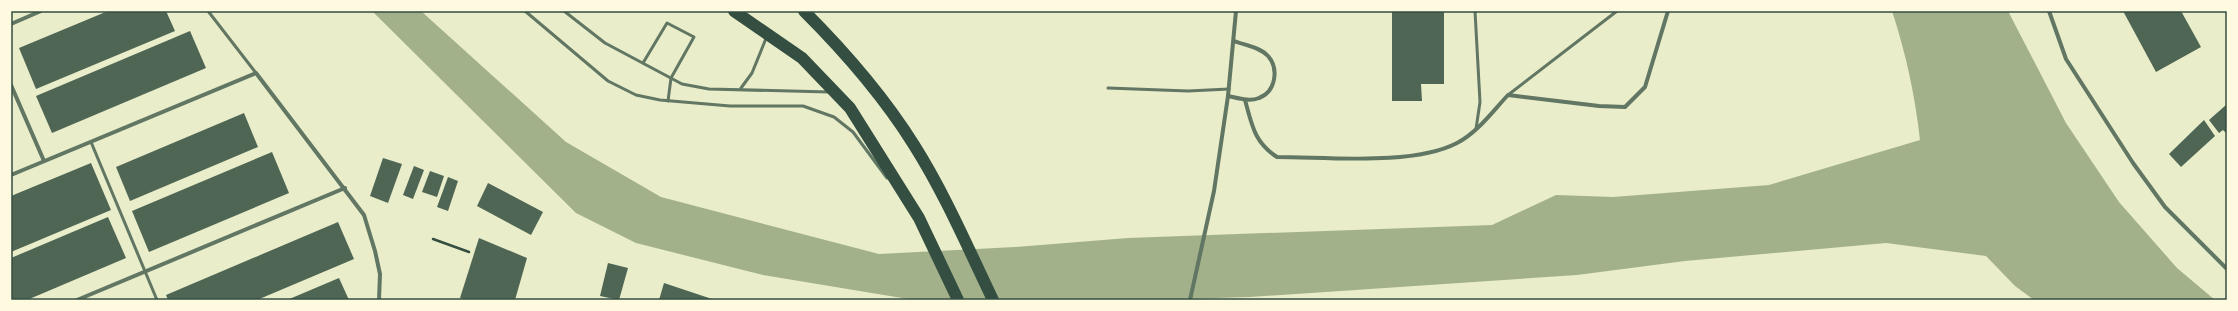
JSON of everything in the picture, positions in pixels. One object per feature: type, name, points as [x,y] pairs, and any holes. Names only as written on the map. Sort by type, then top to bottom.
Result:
[{"type":"highway","points":[[734,11],[768,33],[802,58],[850,108],[916,214],[958,300]]},
{"type":"highway","points":[[804,11],[824,31],[880,98],[914,144],[945,200],[993,300]]},
{"type":"street","points":[[11,24],[41,11]]},
{"type":"street","points":[[1190,300],[1214,191],[1229,89],[1236,11]]},
{"type":"street","points":[[1245,100],[1253,130],[1264,149],[1277,158],[1384,158],[1416,156],[1458,143],[1476,129],[1508,95],[1598,106],[1625,107],[1644,87],[1668,11]]},
{"type":"street","points":[[2049,11],[2066,59],[2133,163],[2165,207],[2208,252],[2227,269]]},
{"type":"street","points":[[1228,96],[1245,100],[1259,98],[1272,87],[1275,70],[1272,62],[1261,50],[1234,42]]},
{"type":"street","points":[[11,175],[256,73],[364,214],[380,274],[379,300]]},
{"type":"street","points":[[11,85],[44,161]]},
{"type":"street","points":[[78,300],[344,188]]},
{"type":"lane","points":[[208,11],[256,73]]},
{"type":"lane","points":[[525,11],[608,81],[636,95],[668,101],[730,106],[803,106],[834,117],[853,132],[879,168],[916,214]]},
{"type":"lane","points":[[564,11],[605,43],[682,84],[709,89],[741,88],[835,92]]},
{"type":"lane","points":[[1476,11],[1480,102],[1476,129]]},
{"type":"lane","points":[[1508,95],[1618,11]]},
{"type":"lane","points":[[643,63],[666,23],[694,37],[671,78],[668,101]]},
{"type":"lane","points":[[741,88],[752,73],[768,33]]},
{"type":"lane","points":[[1108,88],[1188,91],[1229,89]]},
{"type":"lane","points":[[91,142],[157,300]]},
{"type":"path","points":[[432,239],[468,252]]},
{"type":"shaded area","points":[[372,11],[421,11],[566,142],[661,197],[879,254],[1015,247],[1128,238],[1492,225],[1556,195],[1613,197],[1769,185],[1920,140],[1909,75],[1902,43],[1892,11],[2008,11],[2066,123],[2119,202],[2177,268],[2215,300],[2034,300],[2015,286],[1986,256],[1886,243],[1685,261],[1577,275],[1250,297],[1152,300],[914,300],[763,275],[636,243],[576,213]]},
{"type":"building","points":[[108,11],[166,11],[175,31],[36,89],[19,48]]},
{"type":"building","points":[[1392,11],[1444,11],[1444,84],[1421,84],[1422,101],[1392,101]]},
{"type":"building","points":[[2123,11],[2181,11],[2201,47],[2156,72]]},
{"type":"building","points":[[190,31],[206,68],[52,133],[36,96]]},
{"type":"building","points":[[2226,105],[2227,134],[2223,130],[2219,133],[2209,120]]},
{"type":"building","points":[[244,113],[258,147],[130,201],[116,167]]},
{"type":"building","points":[[2204,120],[2215,136],[2181,167],[2169,154]]},
{"type":"building","points":[[272,152],[289,193],[149,252],[132,211]]},
{"type":"building","points":[[383,158],[402,164],[388,203],[370,196]]},
{"type":"building","points":[[91,163],[111,210],[11,252],[11,196]]},
{"type":"building","points":[[414,166],[424,170],[413,199],[403,195]]},
{"type":"building","points":[[430,171],[444,176],[437,197],[422,192]]},
{"type":"building","points":[[448,177],[458,181],[448,211],[437,207]]},
{"type":"building","points":[[488,183],[543,212],[531,235],[477,206]]},
{"type":"building","points":[[108,217],[126,258],[27,300],[11,300],[11,258]]},
{"type":"building","points":[[338,222],[354,259],[257,300],[168,300],[166,295]]},
{"type":"building","points":[[479,238],[527,258],[515,300],[467,300],[460,298]]},
{"type":"building","points":[[608,263],[628,268],[619,300],[600,296]]},
{"type":"building","points":[[339,278],[349,300],[287,300]]},
{"type":"building","points":[[664,283],[715,300],[659,300]]}]
